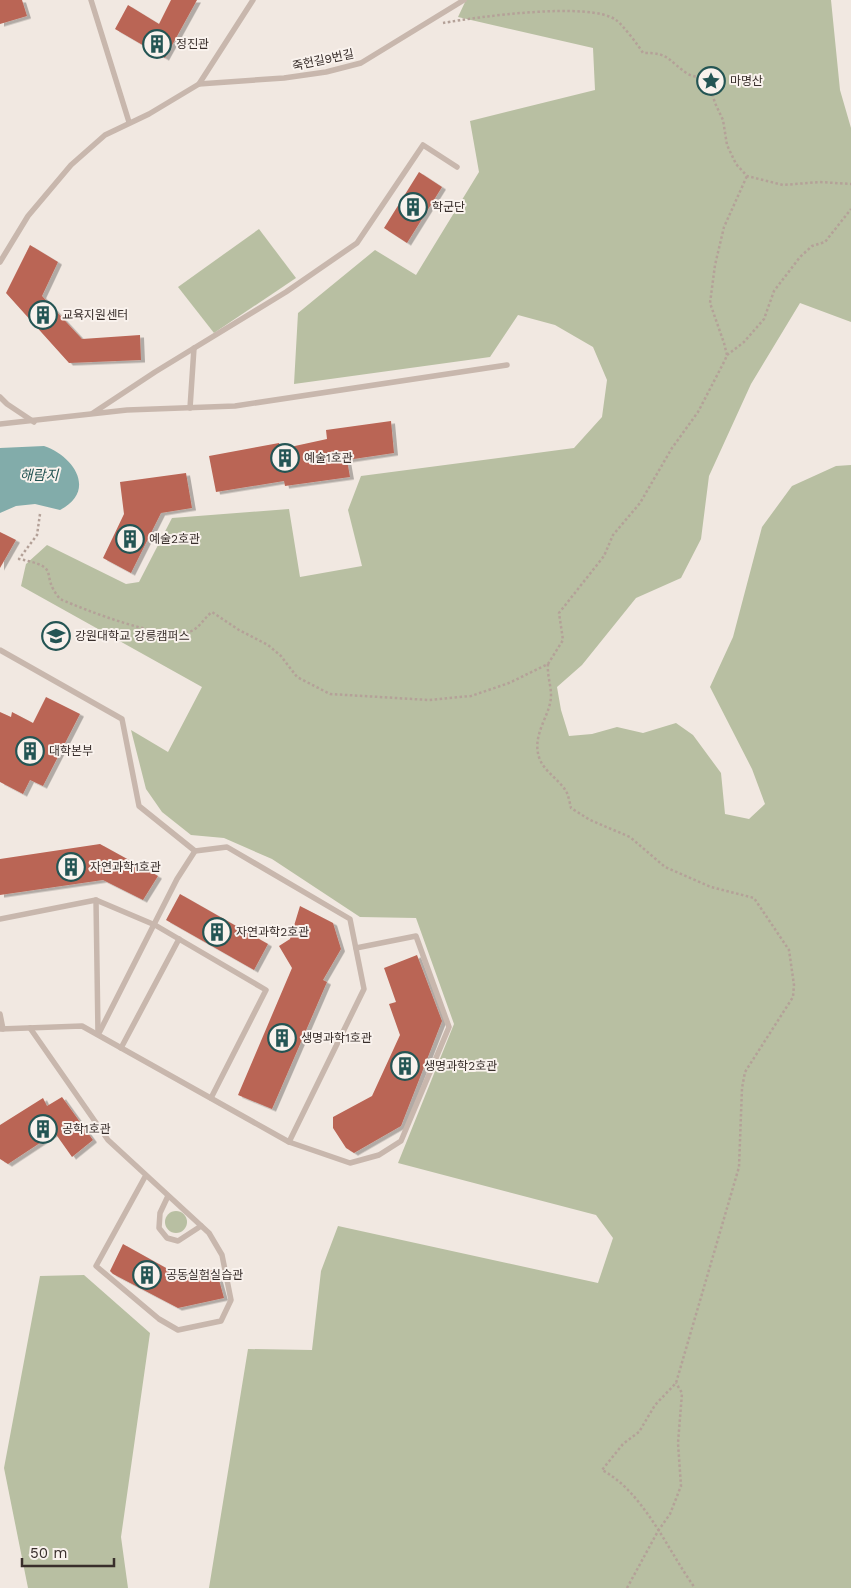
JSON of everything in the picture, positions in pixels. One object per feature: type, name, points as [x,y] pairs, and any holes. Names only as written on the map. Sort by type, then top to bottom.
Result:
[{"type":"lane","points":[[91,0],[129,122]]},
{"type":"lane","points":[[0,262],[28,216],[70,165],[104,135],[149,114],[200,84],[253,0]]},
{"type":"lane","name":"죽헌길9번길","points":[[200,84],[284,78],[326,72],[361,63],[464,0]]},
{"type":"lane","points":[[91,415],[194,348],[286,292],[357,243],[423,145],[457,167]]},
{"type":"lane","points":[[190,408],[194,348]]},
{"type":"lane","points":[[0,424],[34,422],[127,410],[235,406],[507,364]]},
{"type":"lane","points":[[0,396],[7,404],[34,422]]},
{"type":"lane","points":[[0,650],[122,719],[139,806],[195,851],[227,847],[350,919],[364,989],[289,1142]]},
{"type":"lane","points":[[98,1035],[177,879],[195,851]]},
{"type":"lane","points":[[96,900],[98,1035]]},
{"type":"lane","points":[[0,919],[96,900],[155,925],[266,990],[211,1098]]},
{"type":"lane","points":[[0,1014],[1,1029],[82,1026],[289,1142],[350,1163],[379,1156],[402,1140],[449,1027],[416,936],[356,948]]},
{"type":"lane","points":[[121,1048],[179,939]]},
{"type":"lane","points":[[30,1028],[108,1140],[209,1233],[222,1254],[230,1300],[221,1321],[178,1330],[158,1319],[96,1266],[146,1175]]},
{"type":"lane","points":[[168,1196],[160,1213],[159,1228],[167,1238],[178,1242],[201,1226]]},
{"type":"path","points":[[429,22],[441,24],[526,11],[596,12],[616,20],[643,53],[658,52],[676,62],[689,75],[708,80],[715,103],[723,120],[728,145],[736,164],[747,176],[783,185],[820,182],[851,184]]},
{"type":"path","points":[[727,355],[710,303],[715,265],[724,227],[747,176]]},
{"type":"path","points":[[695,1588],[644,1508],[615,1477],[602,1470],[623,1444],[639,1432],[656,1405],[676,1383],[739,1167],[742,1088],[745,1072],[792,997],[792,963],[789,950],[754,898],[711,887],[665,867],[630,837],[590,820],[571,808],[566,792],[551,776],[540,760],[538,750],[542,722],[551,696],[547,676],[548,664],[563,640],[559,613],[604,556],[613,535],[640,503],[672,448],[698,412],[727,355],[744,342],[764,319],[774,291],[800,257],[812,246],[825,242],[851,209]]},
{"type":"path","points":[[40,514],[37,535],[19,559],[41,563],[47,568],[56,594],[60,599],[104,618],[175,634],[192,632],[212,612],[239,630],[268,645],[281,656],[297,677],[337,696],[429,700],[457,699],[509,683],[548,664]]},
{"type":"path","points":[[627,1588],[658,1531],[670,1514],[681,1486],[678,1443],[682,1393],[676,1383]]},
{"type":"green space","points":[[466,0],[831,0],[840,90],[851,128],[851,322],[800,303],[751,384],[709,476],[701,539],[681,578],[636,598],[582,665],[557,687],[561,710],[569,736],[592,734],[617,727],[643,733],[676,723],[693,735],[721,773],[725,814],[749,819],[765,804],[752,769],[710,687],[733,637],[762,527],[792,486],[836,466],[851,465],[851,1588],[209,1588],[248,1349],[312,1350],[321,1271],[338,1226],[598,1283],[613,1238],[596,1215],[398,1163],[454,1024],[416,918],[360,917],[272,859],[224,838],[191,835],[162,812],[146,789],[131,730],[168,752],[202,687],[21,586],[26,564],[47,545],[126,584],[139,582],[172,518],[289,509],[300,577],[362,566],[348,510],[361,476],[574,448],[602,417],[607,380],[593,347],[555,325],[518,315],[490,357],[294,384],[298,313],[375,250],[416,275],[479,172],[470,121],[595,90],[593,48],[458,17]]},
{"type":"green space","points":[[259,229],[296,278],[214,333],[178,287]]},
{"type":"green space","points":[[176,1211],[184,1214],[187,1222],[184,1230],[176,1233],[168,1230],[165,1222],[168,1214]]},
{"type":"green space","points":[[84,1275],[150,1333],[121,1537],[128,1588],[28,1588],[4,1468],[40,1276]]},
{"type":"water","name":"해람지","points":[[44,446],[55,451],[72,466],[79,484],[77,493],[71,502],[60,510],[35,504],[16,506],[0,513],[0,448]]},
{"type":"building","points":[[0,0],[22,0],[27,16],[0,24]]},
{"type":"building","name":"정진관","points":[[171,0],[197,0],[165,58],[115,29],[128,5],[159,24]]},
{"type":"building","name":"학군단","points":[[419,172],[442,187],[407,243],[384,228]]},
{"type":"building","name":"교육지원센터","points":[[30,245],[58,262],[42,296],[82,339],[140,335],[141,360],[69,363],[6,293]]},
{"type":"building","name":"예술1호관","points":[[391,421],[394,453],[347,460],[350,477],[285,486],[284,481],[216,492],[209,456],[279,443],[281,449],[327,439],[326,430]]},
{"type":"building","name":"예술2호관","points":[[186,473],[192,508],[161,513],[131,573],[103,558],[124,514],[120,482]]},
{"type":"building","points":[[0,532],[16,540],[0,568]]},
{"type":"building","name":"대학본부","points":[[46,697],[80,714],[43,786],[30,780],[23,794],[0,782],[0,712],[11,717],[12,712],[33,723]]},
{"type":"building","name":"자연과학1호관","points":[[100,844],[158,876],[143,900],[103,880],[0,895],[0,859]]},
{"type":"building","name":"자연과학2호관","points":[[180,894],[268,944],[254,970],[166,920]]},
{"type":"building","name":"생명과학1호관","points":[[300,906],[333,923],[341,949],[323,980],[327,982],[272,1109],[238,1095],[292,968],[279,946],[290,939]]},
{"type":"building","name":"생명과학2호관","points":[[417,955],[442,1021],[401,1126],[354,1153],[346,1148],[333,1128],[333,1117],[372,1096],[400,1035],[389,1004],[396,1002],[384,968]]},
{"type":"building","name":"공학1호관","points":[[62,1097],[93,1140],[72,1157],[55,1133],[8,1164],[0,1159],[0,1125],[43,1098],[47,1106]]},
{"type":"building","name":"공동실험실습관","points":[[123,1244],[184,1278],[216,1269],[224,1298],[178,1308],[113,1274],[110,1271]]},
{"type":"place","name":"정진관","points":[[157,44]]},
{"type":"place","name":"마명산","points":[[711,81]]},
{"type":"place","name":"학군단","points":[[413,207]]},
{"type":"place","name":"교육지원센터","points":[[43,315]]},
{"type":"place","name":"예술1호관","points":[[285,458]]},
{"type":"place","name":"예술2호관","points":[[130,539]]},
{"type":"place","name":"강원대학교 강릉캠퍼스","points":[[56,636]]},
{"type":"place","name":"대학본부","points":[[30,751]]},
{"type":"place","name":"자연과학1호관","points":[[71,867]]},
{"type":"place","name":"자연과학2호관","points":[[217,932]]},
{"type":"place","name":"생명과학1호관","points":[[282,1038]]},
{"type":"place","name":"생명과학2호관","points":[[405,1066]]},
{"type":"place","name":"공학1호관","points":[[43,1129]]},
{"type":"place","name":"공동실험실습관","points":[[147,1275]]}]
